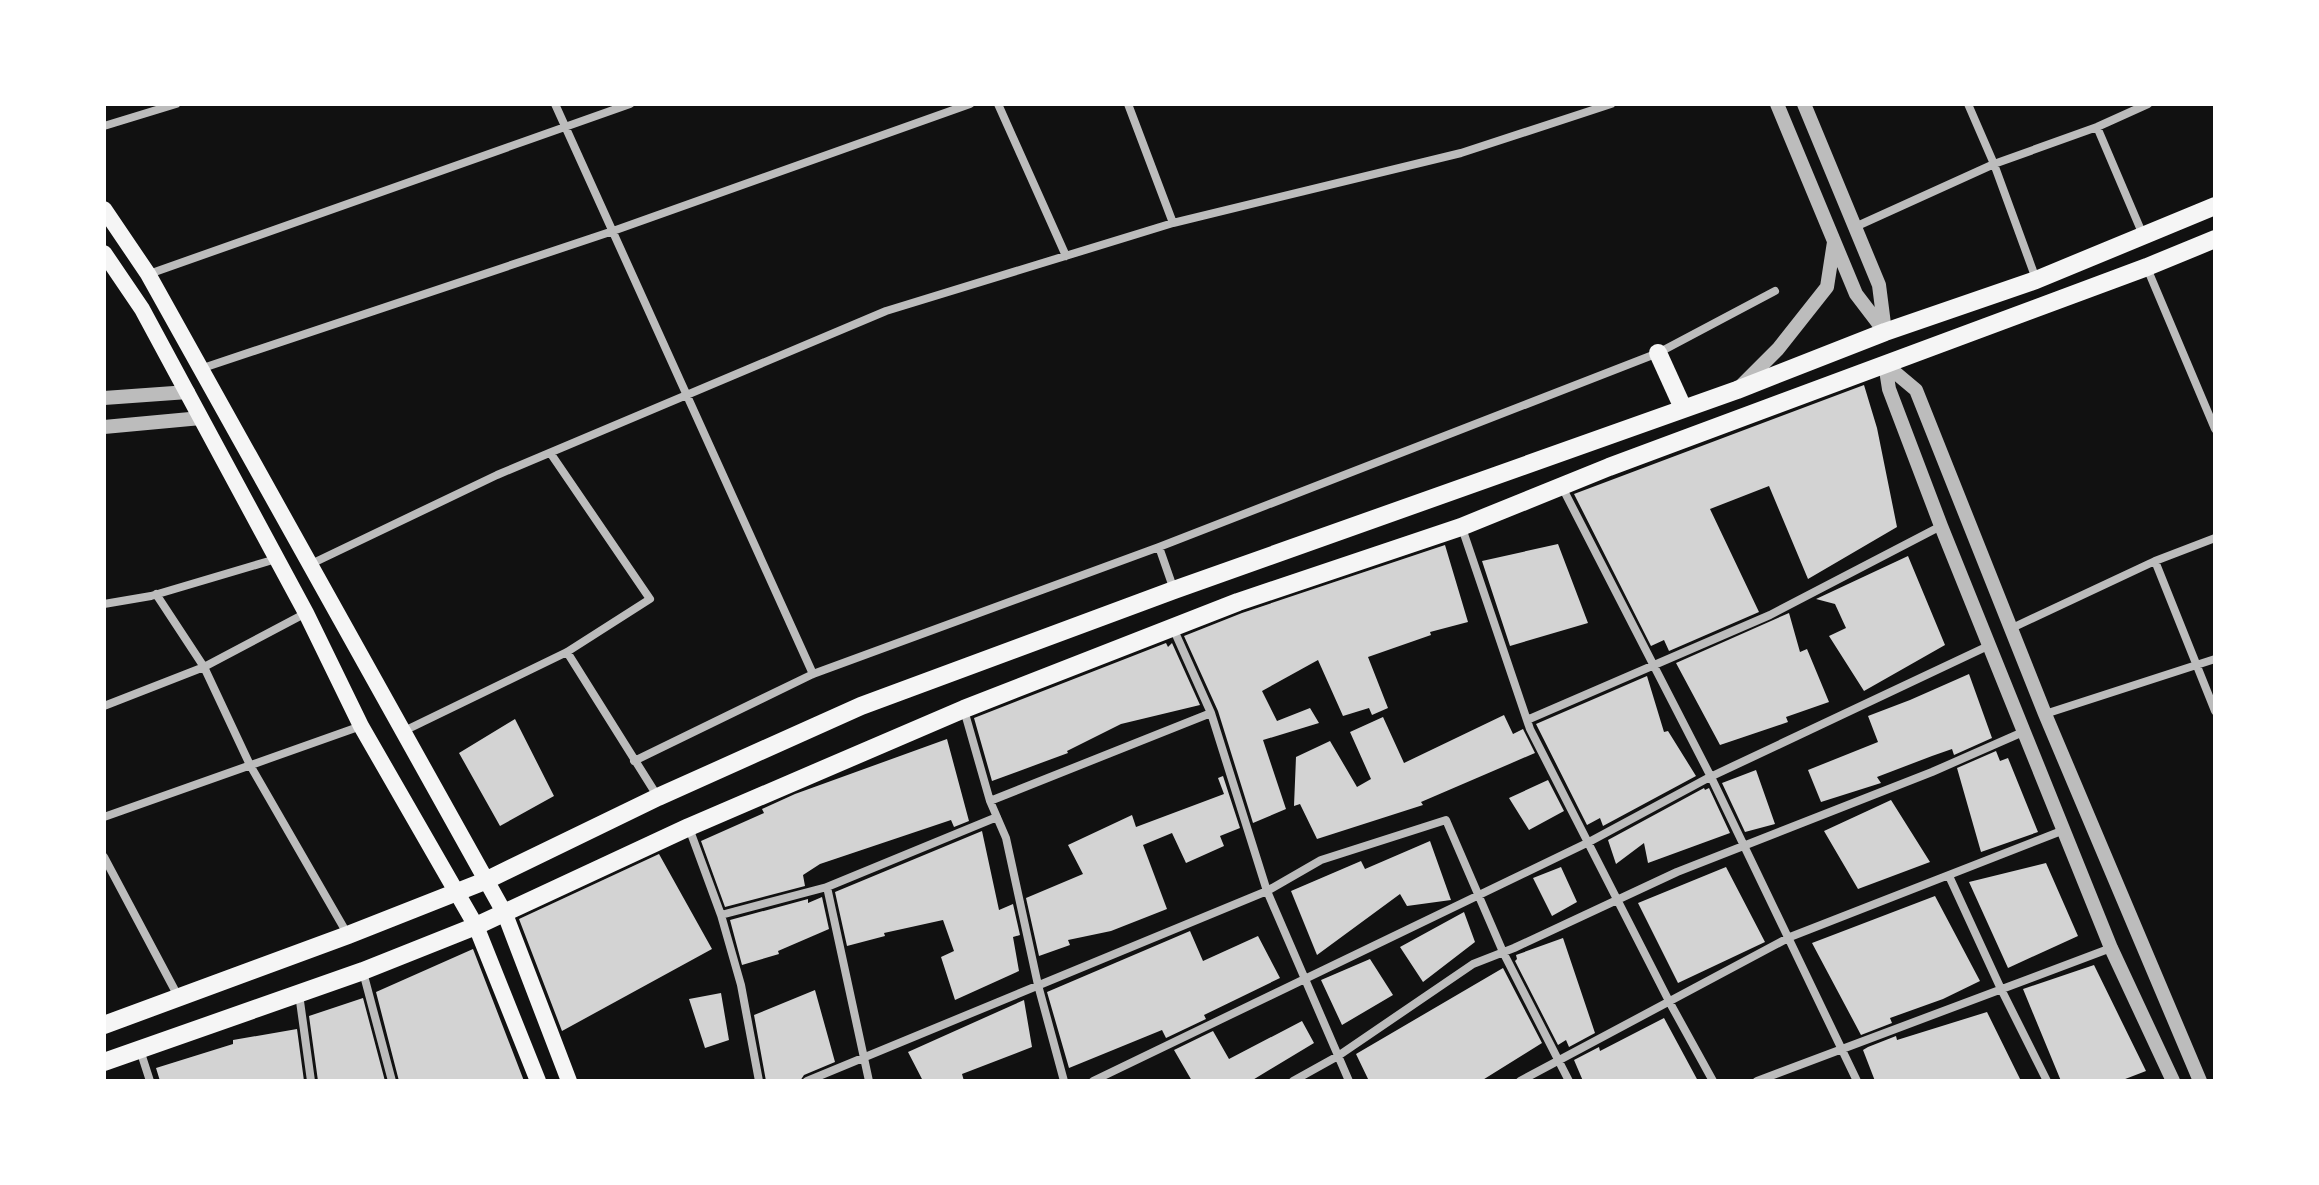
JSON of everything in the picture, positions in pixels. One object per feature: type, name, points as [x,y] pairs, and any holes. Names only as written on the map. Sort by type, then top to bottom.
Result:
[{"type":"main road","points":[[104,1025],[485,881],[658,797],[861,706],[1174,590],[1737,390],[1885,332],[2036,280],[2215,206]]},
{"type":"main road","points":[[104,209],[148,274],[505,914],[569,1081]]},
{"type":"main road","points":[[104,1062],[363,971],[476,926],[689,827],[964,709],[1238,602],[1461,527],[2215,239]]},
{"type":"main road","points":[[104,253],[142,309],[188,392],[306,613],[361,726],[476,926],[538,1081]]},
{"type":"main road","points":[[1658,353],[1683,408]]},
{"type":"street","points":[[104,126],[176,104]]},
{"type":"street","points":[[555,104],[813,674]]},
{"type":"street","points":[[148,274],[630,104]]},
{"type":"street","points":[[200,369],[613,231],[970,104]]},
{"type":"street","points":[[998,104],[1066,256]]},
{"type":"street","points":[[1128,104],[1173,223]]},
{"type":"street","points":[[309,565],[497,475],[886,311],[1173,223],[1461,153],[1611,104]]},
{"type":"street","points":[[1777,104],[1856,294],[1885,332]]},
{"type":"street","points":[[1804,104],[1879,285],[1885,332]]},
{"type":"street","points":[[1968,104],[1994,164],[2036,280]]},
{"type":"street","points":[[1855,227],[1994,164],[2097,127],[2148,104]]},
{"type":"street","points":[[2097,127],[2143,236]]},
{"type":"street","points":[[1737,390],[1778,349],[1827,287],[1834,242]]},
{"type":"street","points":[[2147,267],[2215,429]]},
{"type":"street","points":[[634,761],[813,674],[1159,547],[1658,353],[1775,291]]},
{"type":"street","points":[[1885,364],[1889,389],[1988,646],[2166,1079]]},
{"type":"street","points":[[1885,364],[1916,390],[2045,714],[2200,1081]]},
{"type":"street","points":[[104,398],[188,392]]},
{"type":"street","points":[[104,427],[201,418]]},
{"type":"street","points":[[404,731],[567,652],[650,599],[551,454]]},
{"type":"street","points":[[1562,486],[1711,777],[1857,1081]]},
{"type":"street","points":[[1527,720],[1770,615],[1941,526]]},
{"type":"street","points":[[1461,527],[1527,720],[1670,1003],[1713,1081]]},
{"type":"street","points":[[2012,628],[2155,561],[2215,538]]},
{"type":"street","points":[[1159,547],[1174,590]]},
{"type":"street","points":[[104,604],[156,594],[276,559]]},
{"type":"street","points":[[2155,561],[2215,711]]},
{"type":"street","points":[[156,594],[204,667],[250,765],[348,935]]},
{"type":"street","points":[[104,706],[204,667],[306,613]]},
{"type":"street","points":[[1173,628],[1211,713],[1267,891],[1349,1081]]},
{"type":"street","points":[[1093,1081],[1589,842],[1711,777],[1988,646]]},
{"type":"street","points":[[567,652],[658,797]]},
{"type":"street","points":[[2045,714],[2215,659]]},
{"type":"street","points":[[964,709],[990,801],[1006,838],[1038,985],[1064,1081]]},
{"type":"street","points":[[990,801],[1211,713]]},
{"type":"street","points":[[104,817],[361,726]]},
{"type":"street","points":[[1293,1081],[1338,1056],[1473,964],[1677,872],[1932,772],[2023,732]]},
{"type":"street","points":[[721,915],[827,887],[997,817]]},
{"type":"street","points":[[807,1081],[1267,891],[1321,860],[1446,820],[1503,952],[1569,1081]]},
{"type":"street","points":[[689,827],[721,915],[741,985],[759,1081]]},
{"type":"street","points":[[1520,1081],[1790,937],[2064,830]]},
{"type":"street","points":[[104,857],[179,998]]},
{"type":"street","points":[[1949,876],[2047,1081]]},
{"type":"street","points":[[827,887],[869,1081]]},
{"type":"street","points":[[1757,1081],[2111,948]]},
{"type":"street","points":[[363,971],[392,1081]]},
{"type":"street","points":[[299,993],[311,1081]]},
{"type":"street","points":[[140,1049],[150,1081]]},
{"type":"building","points":[[1864,385],[1877,428],[1897,527],[1808,579],[1769,486],[1710,509],[1759,612],[1669,651],[1664,640],[1651,646],[1574,494]]},
{"type":"building","points":[[1558,544],[1588,623],[1510,646],[1482,561]]},
{"type":"building","points":[[1445,545],[1468,622],[1430,632],[1431,635],[1368,657],[1388,708],[1372,715],[1369,708],[1343,716],[1318,660],[1262,691],[1277,721],[1310,708],[1319,723],[1263,740],[1286,809],[1253,823],[1218,711],[1184,636],[1242,613]]},
{"type":"building","points":[[1908,556],[1945,645],[1864,691],[1829,636],[1846,628],[1835,604],[1816,599]]},
{"type":"building","points":[[1789,613],[1800,652],[1807,649],[1829,702],[1786,717],[1788,722],[1720,745],[1676,663]]},
{"type":"building","points":[[1166,643],[1168,647],[1172,643],[1200,705],[1121,724],[1068,753],[992,781],[974,718]]},
{"type":"building","points":[[1969,674],[1992,738],[1954,755],[1952,749],[1932,756],[1877,777],[1881,783],[1821,802],[1808,770],[1878,742],[1868,716]]},
{"type":"building","points":[[1647,676],[1664,732],[1668,731],[1696,776],[1603,826],[1600,818],[1587,825],[1536,724]]},
{"type":"building","points":[[1504,715],[1513,734],[1523,729],[1535,753],[1421,802],[1423,805],[1317,839],[1300,804],[1294,806],[1296,757],[1330,741],[1357,787],[1371,779],[1350,732],[1383,717],[1404,763]]},
{"type":"building","points":[[515,719],[554,796],[500,826],[459,753]]},
{"type":"building","points":[[947,739],[969,821],[954,827],[951,820],[820,864],[803,875],[805,886],[725,907],[701,841],[764,813],[762,809],[795,794]]},
{"type":"building","points":[[1996,751],[2000,761],[2008,758],[2038,832],[1981,852],[1957,768]]},
{"type":"building","points":[[1756,770],[1775,824],[1745,832],[1722,783]]},
{"type":"building","points":[[1223,776],[1240,828],[1220,836],[1224,846],[1186,863],[1172,833],[1143,845],[1167,909],[1111,931],[1068,940],[1070,945],[1039,956],[1026,898],[1083,874],[1068,845],[1132,815],[1136,827],[1224,794],[1218,778]]},
{"type":"building","points":[[1548,780],[1564,811],[1529,830],[1509,798]]},
{"type":"building","points":[[1709,788],[1730,833],[1648,863],[1644,843],[1616,864],[1608,840]]},
{"type":"building","points":[[1891,800],[1930,862],[1858,889],[1824,831]]},
{"type":"building","points":[[982,831],[999,910],[1013,904],[1020,935],[1013,937],[1019,971],[955,1000],[941,957],[954,951],[943,920],[884,933],[885,936],[847,946],[835,892]]},
{"type":"building","points":[[1430,841],[1451,900],[1407,906],[1400,894],[1317,955],[1291,891],[1361,861],[1365,869]]},
{"type":"building","points":[[659,854],[712,949],[562,1031],[519,919]]},
{"type":"building","points":[[2046,863],[2078,936],[2008,968],[1969,882]]},
{"type":"building","points":[[1561,867],[1577,902],[1552,916],[1533,878]]},
{"type":"building","points":[[1726,867],[1765,942],[1678,983],[1638,903]]},
{"type":"building","points":[[1935,896],[1980,981],[1943,999],[1890,1018],[1892,1023],[1861,1035],[1812,943]]},
{"type":"building","points":[[822,897],[829,929],[778,951],[779,954],[742,965],[730,920],[808,899],[808,903]]},
{"type":"building","points":[[1464,912],[1475,942],[1423,982],[1400,947]]},
{"type":"building","points":[[1190,931],[1203,961],[1258,936],[1280,978],[1204,1015],[1206,1019],[1166,1038],[1162,1030],[1069,1068],[1047,992]]},
{"type":"building","points":[[1563,938],[1595,1033],[1569,1047],[1566,1040],[1558,1045],[1515,961],[1516,955]]},
{"type":"building","points":[[473,949],[524,1081],[399,1081],[376,992]]},
{"type":"building","points":[[1370,959],[1393,995],[1342,1025],[1321,980]]},
{"type":"building","points":[[2094,965],[2146,1071],[2120,1081],[2061,1081],[2023,989]]},
{"type":"building","points":[[1503,968],[1542,1043],[1481,1081],[1369,1081],[1356,1054]]},
{"type":"building","points":[[815,990],[835,1062],[804,1075],[800,1081],[766,1081],[754,1015]]},
{"type":"building","points":[[721,993],[729,1040],[705,1048],[689,999]]},
{"type":"building","points":[[363,998],[385,1081],[318,1081],[309,1016]]},
{"type":"building","points":[[1024,1000],[1032,1047],[962,1074],[964,1081],[923,1081],[908,1052]]},
{"type":"building","points":[[1987,1012],[2021,1081],[1875,1081],[1863,1050],[1896,1036],[1897,1040]]},
{"type":"building","points":[[1664,1018],[1698,1081],[1583,1081],[1574,1060],[1599,1047],[1600,1051]]},
{"type":"building","points":[[1302,1021],[1314,1043],[1251,1081],[1192,1081],[1174,1050],[1213,1031],[1229,1059]]},
{"type":"building","points":[[297,1029],[304,1081],[160,1081],[156,1068],[233,1044],[233,1040]]}]
